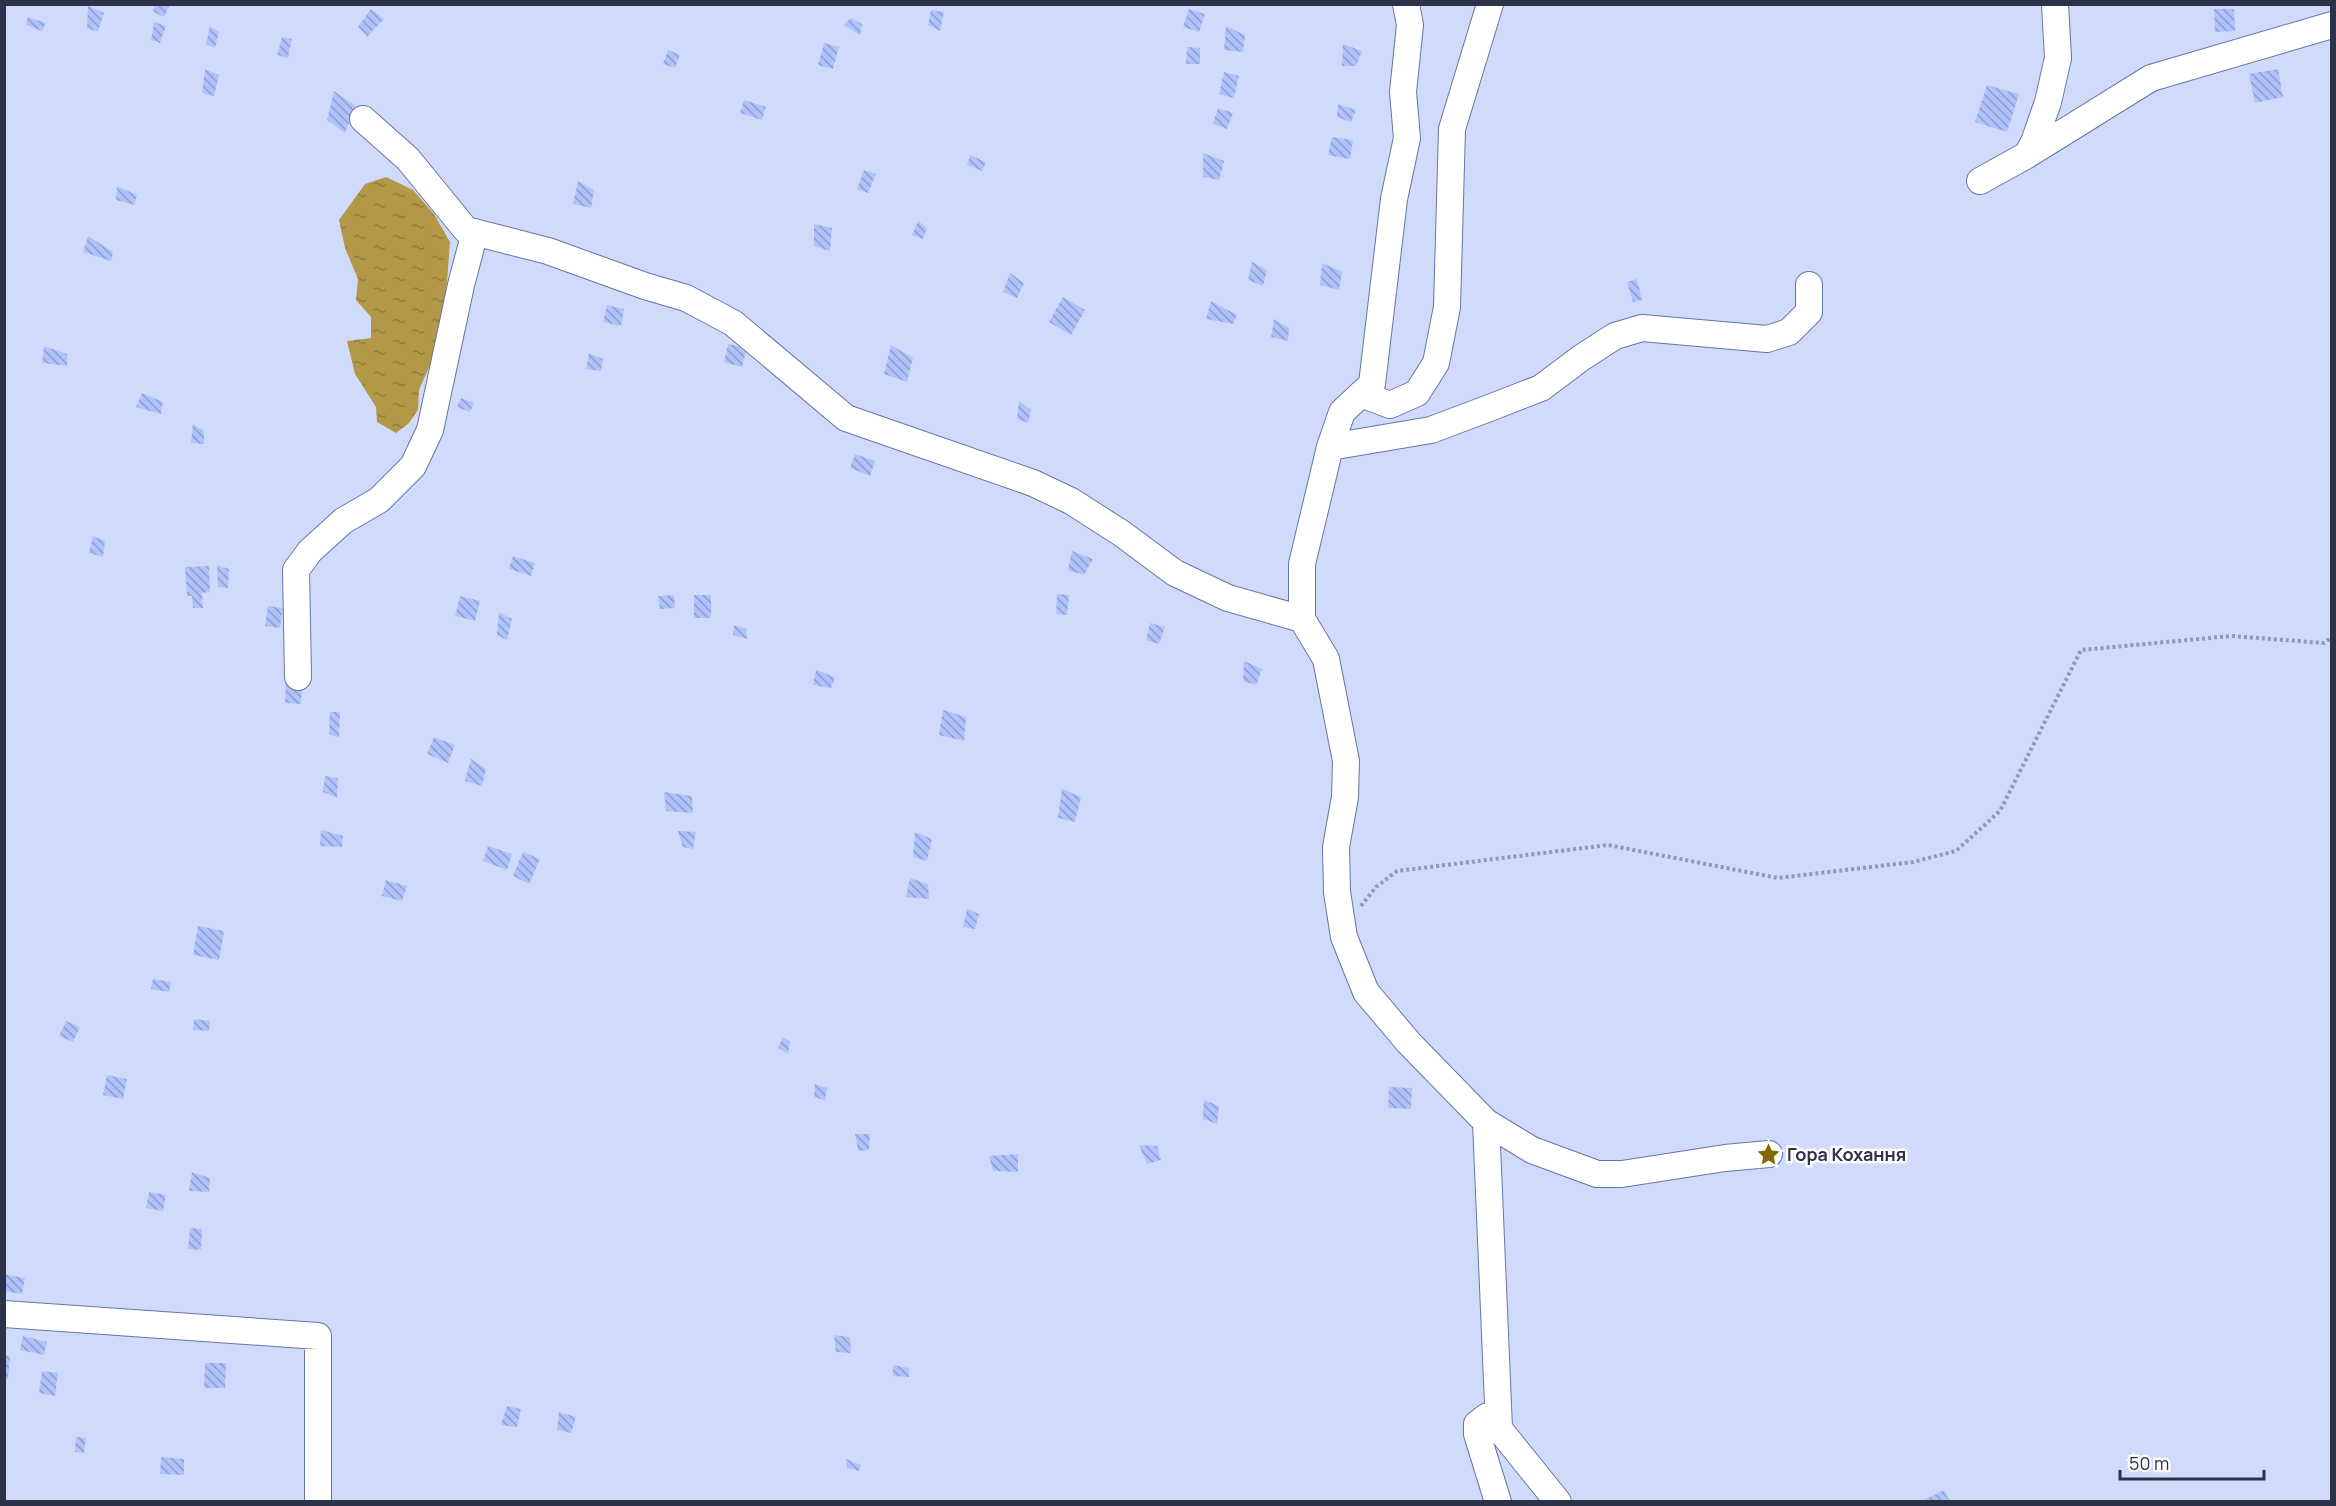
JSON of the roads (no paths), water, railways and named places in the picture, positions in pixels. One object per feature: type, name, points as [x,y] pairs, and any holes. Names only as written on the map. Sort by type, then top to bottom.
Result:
[{"type":"street","points":[[1406,4],[1410,25],[1403,93],[1407,138],[1394,199],[1372,384],[1342,412],[1330,447],[1302,564],[1302,619],[1326,659],[1346,761],[1346,797],[1336,847],[1337,892],[1346,943],[1366,992],[1408,1043],[1486,1122],[1532,1150],[1597,1174],[1622,1174],[1725,1158],[1769,1154]]},
{"type":"street","points":[[1361,394],[1390,405],[1417,393],[1436,363],[1447,307],[1452,129],[1490,4]]},
{"type":"street","points":[[2027,155],[2048,102],[2058,58],[2055,4]]},
{"type":"street","points":[[1980,181],[2027,155],[2151,78],[2331,25]]},
{"type":"street","points":[[363,119],[408,159],[466,230],[548,250],[645,286],[686,298],[733,323],[846,418],[1033,483],[1091,514],[1175,573],[1228,598],[1302,619]]},
{"type":"street","points":[[298,677],[296,570],[310,551],[343,521],[379,500],[413,466],[430,430],[461,285],[475,232]]},
{"type":"street","points":[[1330,447],[1431,430],[1492,408],[1541,388],[1615,336],[1642,328],[1767,339],[1789,332],[1809,312],[1809,285]]},
{"type":"street","points":[[1486,1122],[1496,1424]]},
{"type":"street","points":[[4,1314],[318,1336],[318,1502]]},
{"type":"street","points":[[1498,1502],[1477,1434],[1480,1421],[1488,1417],[1558,1502]]},
{"type":"water","points":[[386,177],[413,190],[434,214],[450,242],[446,295],[430,365],[419,390],[418,410],[409,423],[396,433],[377,422],[376,407],[355,374],[347,341],[371,338],[371,317],[356,300],[358,279],[345,248],[339,220],[365,184]]},
{"type":"place","name":"Гора Кохання","points":[[1769,1154]]}]
